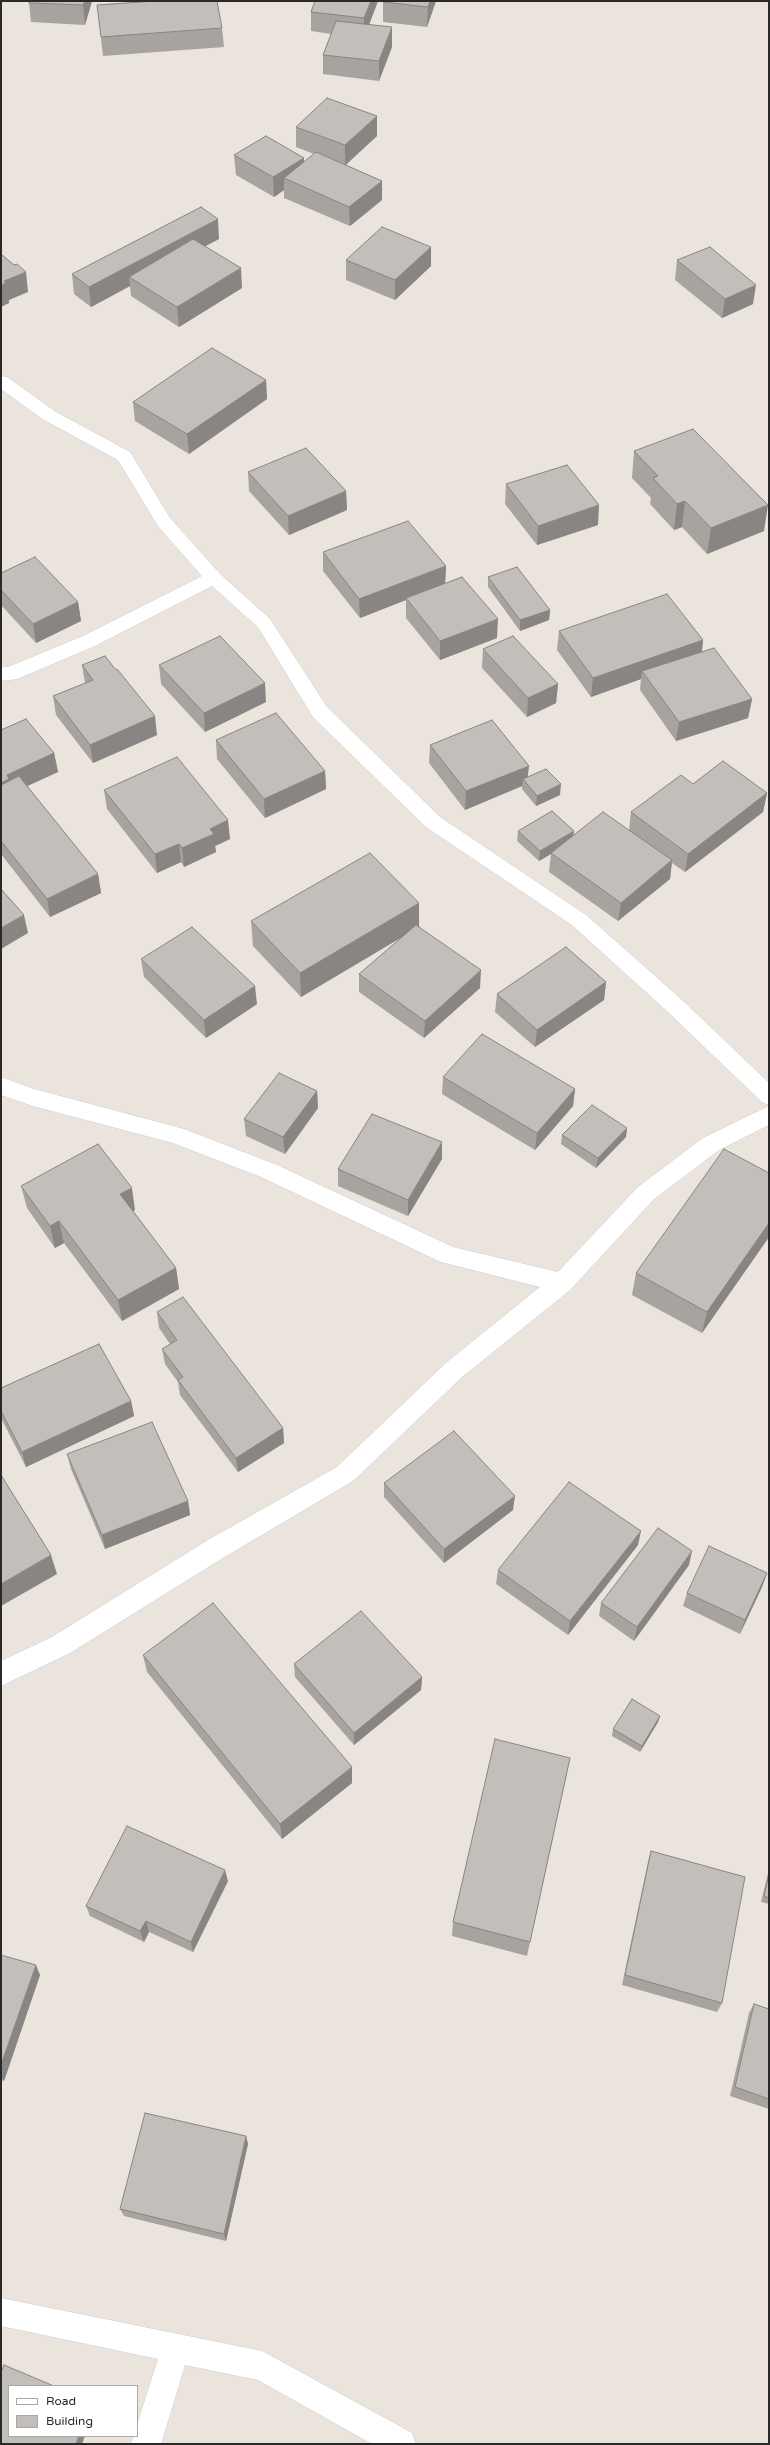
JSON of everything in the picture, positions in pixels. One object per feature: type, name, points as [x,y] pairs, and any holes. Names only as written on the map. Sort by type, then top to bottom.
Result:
[{"type":"street","points":[[1,381],[50,416],[124,456],[164,522],[214,578],[264,623],[320,712],[433,822],[579,920],[675,1006],[769,1096]]},
{"type":"street","points":[[1,674],[10,674],[89,642],[214,578]]},
{"type":"street","points":[[1,1086],[34,1097],[176,1135],[269,1171],[449,1255],[562,1283]]},
{"type":"street","points":[[1,1674],[61,1645],[217,1548],[345,1474],[454,1370],[562,1283],[646,1193],[710,1144],[769,1115]]},
{"type":"street","points":[[1,2312],[262,2366],[401,2444]]},
{"type":"street","points":[[146,2444],[176,2347]]},
{"type":"building","points":[[29,1],[85,1],[83,5],[29,3]]},
{"type":"building","points":[[156,1],[217,1],[222,28],[101,37],[97,5]]},
{"type":"building","points":[[315,1],[371,1],[364,18],[311,12]]},
{"type":"building","points":[[383,1],[430,1],[428,7]]},
{"type":"building","points":[[336,21],[392,27],[379,61],[323,55]]},
{"type":"building","points":[[327,98],[377,116],[345,145],[296,127]]},
{"type":"building","points":[[266,136],[304,158],[273,177],[234,155]]},
{"type":"building","points":[[316,152],[382,181],[349,207],[284,178]]},
{"type":"building","points":[[201,207],[218,219],[89,287],[72,274]]},
{"type":"building","points":[[382,227],[431,247],[395,280],[346,260]]},
{"type":"building","points":[[193,239],[241,268],[177,307],[129,277]]},
{"type":"building","points":[[710,247],[756,285],[725,299],[677,260]]},
{"type":"building","points":[[1,254],[14,265],[17,264],[26,272],[4,281],[6,283],[1,285]]},
{"type":"building","points":[[212,348],[266,380],[187,434],[133,402]]},
{"type":"building","points":[[693,429],[768,505],[711,528],[685,501],[677,504],[653,478],[658,476],[634,451]]},
{"type":"building","points":[[306,448],[346,491],[288,516],[248,472]]},
{"type":"building","points":[[567,465],[599,505],[538,526],[506,484]]},
{"type":"building","points":[[408,521],[446,566],[359,599],[323,552]]},
{"type":"building","points":[[35,557],[78,602],[33,624],[1,590],[1,573]]},
{"type":"building","points":[[517,567],[550,610],[520,620],[488,577]]},
{"type":"building","points":[[462,577],[498,619],[440,641],[406,598]]},
{"type":"building","points":[[667,594],[703,640],[593,678],[559,631]]},
{"type":"building","points":[[220,636],[265,683],[204,713],[159,665]]},
{"type":"building","points":[[513,636],[558,684],[528,698],[483,649]]},
{"type":"building","points":[[714,648],[752,699],[679,722],[642,671]]},
{"type":"building","points":[[105,656],[155,716],[90,745],[53,696],[93,680],[82,665]]},
{"type":"building","points":[[276,713],[325,771],[264,799],[216,740]]},
{"type":"building","points":[[26,719],[54,753],[7,775],[9,779],[1,783],[1,730]]},
{"type":"building","points":[[492,720],[529,766],[466,791],[430,745]]},
{"type":"building","points":[[177,757],[228,820],[210,829],[214,834],[182,848],[179,844],[155,854],[104,790]]},
{"type":"building","points":[[723,761],[767,793],[688,854],[631,812],[681,775],[693,784]]},
{"type":"building","points":[[546,769],[561,784],[537,796],[523,779]]},
{"type":"building","points":[[19,776],[98,874],[47,899],[1,841],[1,785]]},
{"type":"building","points":[[552,811],[574,831],[540,851],[518,831]]},
{"type":"building","points":[[603,812],[672,860],[621,903],[551,853]]},
{"type":"building","points":[[370,853],[419,903],[300,973],[251,921]]},
{"type":"building","points":[[1,889],[24,915],[1,928]]},
{"type":"building","points":[[416,925],[481,970],[425,1021],[359,974]]},
{"type":"building","points":[[192,927],[255,986],[204,1020],[141,959]]},
{"type":"building","points":[[566,947],[606,982],[537,1030],[497,994]]},
{"type":"building","points":[[482,1034],[575,1089],[537,1133],[443,1077]]},
{"type":"building","points":[[279,1073],[317,1091],[283,1137],[244,1119]]},
{"type":"building","points":[[592,1105],[627,1128],[598,1158],[562,1135]]},
{"type":"building","points":[[372,1114],[442,1142],[408,1200],[338,1169]]},
{"type":"building","points":[[98,1144],[132,1188],[120,1194],[176,1268],[118,1300],[59,1221],[50,1226],[21,1186]]},
{"type":"building","points":[[724,1149],[769,1173],[769,1223],[707,1312],[636,1273]]},
{"type":"building","points":[[183,1297],[283,1428],[236,1458],[178,1380],[183,1377],[162,1349],[177,1340],[157,1312]]},
{"type":"building","points":[[99,1344],[131,1401],[22,1452],[1,1411],[1,1388]]},
{"type":"building","points":[[152,1422],[188,1501],[102,1535],[67,1454]]},
{"type":"building","points":[[454,1431],[515,1496],[444,1549],[384,1483]]},
{"type":"building","points":[[1,1475],[51,1555],[1,1584]]},
{"type":"building","points":[[569,1482],[641,1531],[570,1621],[498,1570]]},
{"type":"building","points":[[658,1528],[692,1551],[637,1627],[601,1603]]},
{"type":"building","points":[[709,1546],[767,1573],[745,1620],[687,1593]]},
{"type":"building","points":[[213,1603],[352,1767],[280,1824],[143,1655]]},
{"type":"building","points":[[361,1611],[422,1677],[354,1733],[294,1664]]},
{"type":"building","points":[[632,1699],[660,1716],[642,1746],[613,1729]]},
{"type":"building","points":[[495,1739],[570,1758],[530,1942],[453,1922]]},
{"type":"building","points":[[127,1826],[225,1870],[191,1942],[146,1921],[140,1931],[86,1906]]},
{"type":"building","points":[[651,1851],[745,1877],[722,2003],[625,1975]]},
{"type":"building","points":[[769,1874],[769,1898],[764,1896]]},
{"type":"building","points":[[1,1955],[36,1965],[1,2065]]},
{"type":"building","points":[[754,2004],[769,2009],[769,2099],[735,2087]]},
{"type":"building","points":[[145,2113],[246,2136],[224,2234],[120,2209]]},
{"type":"building","points":[[4,2365],[52,2385],[8,2385],[8,2437],[79,2437],[76,2444],[1,2444],[1,2372]]}]
